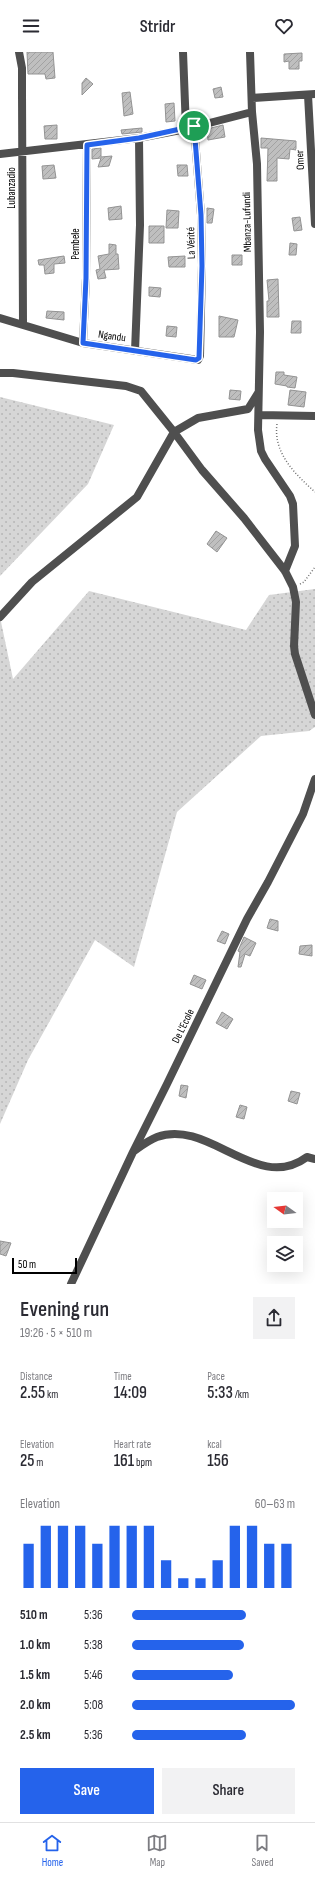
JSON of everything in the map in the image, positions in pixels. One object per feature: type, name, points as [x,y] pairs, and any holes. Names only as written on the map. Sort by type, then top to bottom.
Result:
[{"type":"street","name":"Lubanzadio","points":[[19,52],[22,68],[23,324]]},
{"type":"street","name":"La Vérité","points":[[183,52],[190,127],[201,215],[202,258],[199,358]]},
{"type":"street","name":"Mbanza-Lufundi","points":[[250,52],[252,112],[257,164],[260,332],[258,392],[260,415],[258,430],[261,451],[290,496],[295,511],[293,528],[295,546],[285,571]]},
{"type":"street","points":[[252,98],[312,94]]},
{"type":"street","name":"Omer","points":[[312,94],[315,224]]},
{"type":"street","points":[[0,154],[139,138],[252,112]]},
{"type":"street","points":[[135,351],[140,226],[139,138]]},
{"type":"street","name":"Pembele","points":[[83,343],[86,278],[87,145]]},
{"type":"street","name":"Ngandu","points":[[0,318],[83,343],[196,360],[199,358]]},
{"type":"street","points":[[0,373],[13,373],[134,388],[141,391],[202,470],[244,518],[285,571],[293,587],[296,613],[294,646],[315,715]]},
{"type":"street","points":[[0,617],[32,582],[138,497],[174,432],[198,418],[248,409],[258,392]]},
{"type":"street","points":[[260,415],[315,416]]},
{"type":"street","name":"De L'Ecole","points":[[71,1284],[133,1152],[247,919],[304,814],[315,779]]},
{"type":"street","points":[[133,1152],[157,1137],[178,1134],[192,1135],[241,1159],[274,1168],[293,1165],[307,1157],[315,1159]]},
{"type":"path","points":[[278,416],[276,432],[285,461],[299,478],[315,492]]},
{"type":"path","points":[[293,587],[304,582],[315,567]]},
{"type":"shaded area","points":[[0,397],[114,425],[88,484],[0,576]]},
{"type":"shaded area","points":[[315,589],[315,727],[309,731],[261,736],[177,812],[134,967],[95,940],[28,1060],[0,1124],[0,617],[13,679],[89,591],[246,630],[269,595]]},
{"type":"building","points":[[27,52],[53,52],[55,78],[46,79],[45,74],[28,74]]},
{"type":"building","points":[[302,53],[302,61],[299,61],[299,69],[289,69],[289,61],[284,62],[284,54]]},
{"type":"building","points":[[86,78],[93,84],[82,95],[82,83]]},
{"type":"building","points":[[221,87],[223,97],[215,98],[213,89]]},
{"type":"building","points":[[130,92],[133,114],[124,116],[122,93]]},
{"type":"building","points":[[174,103],[175,121],[166,122],[165,104]]},
{"type":"building","points":[[57,125],[57,139],[45,139],[44,126]]},
{"type":"building","points":[[223,125],[225,137],[208,140],[207,129]]},
{"type":"building","points":[[142,128],[142,132],[122,134],[121,130]]},
{"type":"building","points":[[261,138],[296,141],[296,150],[290,149],[289,159],[277,158],[277,181],[267,181],[268,148],[261,148]]},
{"type":"building","points":[[101,148],[101,157],[112,156],[109,166],[98,167],[101,158],[92,159],[92,149]]},
{"type":"building","points":[[54,165],[56,178],[43,179],[42,166]]},
{"type":"building","points":[[177,165],[187,165],[188,176],[178,176]]},
{"type":"building","points":[[121,206],[122,219],[109,220],[108,208]]},
{"type":"building","points":[[207,208],[214,209],[212,223],[207,223]]},
{"type":"building","points":[[167,210],[179,211],[178,228],[166,228]]},
{"type":"building","points":[[300,217],[302,230],[294,231],[292,218]]},
{"type":"building","points":[[149,226],[164,226],[164,243],[149,243]]},
{"type":"building","points":[[290,243],[297,244],[296,255],[289,255]]},
{"type":"building","points":[[109,244],[116,245],[119,269],[104,270],[106,278],[98,279],[96,270],[100,269],[98,256],[109,254]]},
{"type":"building","points":[[232,255],[242,255],[242,265],[232,265]]},
{"type":"building","points":[[64,256],[65,263],[54,264],[54,273],[45,274],[44,265],[39,265],[38,260]]},
{"type":"building","points":[[185,256],[185,267],[169,267],[168,257]]},
{"type":"building","points":[[278,279],[279,317],[267,317],[267,301],[269,301],[267,280]]},
{"type":"building","points":[[149,287],[161,288],[160,297],[149,296]]},
{"type":"building","points":[[47,311],[64,312],[64,320],[46,318]]},
{"type":"building","points":[[219,316],[238,320],[234,337],[219,337]]},
{"type":"building","points":[[292,321],[301,321],[301,333],[291,333]]},
{"type":"building","points":[[167,326],[177,327],[176,337],[166,336]]},
{"type":"building","points":[[276,372],[284,372],[284,375],[297,377],[295,388],[275,384]]},
{"type":"building","points":[[230,390],[241,391],[240,400],[229,399]]},
{"type":"building","points":[[290,390],[306,392],[304,407],[288,405]]},
{"type":"building","points":[[216,531],[227,538],[217,552],[207,544]]},
{"type":"building","points":[[270,919],[278,921],[278,931],[267,928]]},
{"type":"building","points":[[222,931],[229,934],[225,944],[217,941]]},
{"type":"building","points":[[244,937],[256,943],[250,956],[245,954],[241,967],[238,967],[240,952],[238,951]]},
{"type":"building","points":[[312,945],[312,956],[299,954],[300,946]]},
{"type":"building","points":[[194,975],[206,980],[202,989],[190,984]]},
{"type":"building","points":[[222,1012],[233,1019],[227,1029],[216,1023]]},
{"type":"building","points":[[181,1085],[188,1086],[186,1098],[179,1096]]},
{"type":"building","points":[[291,1091],[300,1093],[297,1104],[288,1101]]},
{"type":"building","points":[[240,1105],[247,1107],[244,1119],[236,1117]]},
{"type":"building","points":[[0,1241],[11,1243],[6,1256],[0,1254]]},
{"type":"route","points":[[194,126],[201,215],[202,266],[200,356],[198,360],[83,343],[86,278],[87,145],[139,138],[194,126]]}]
